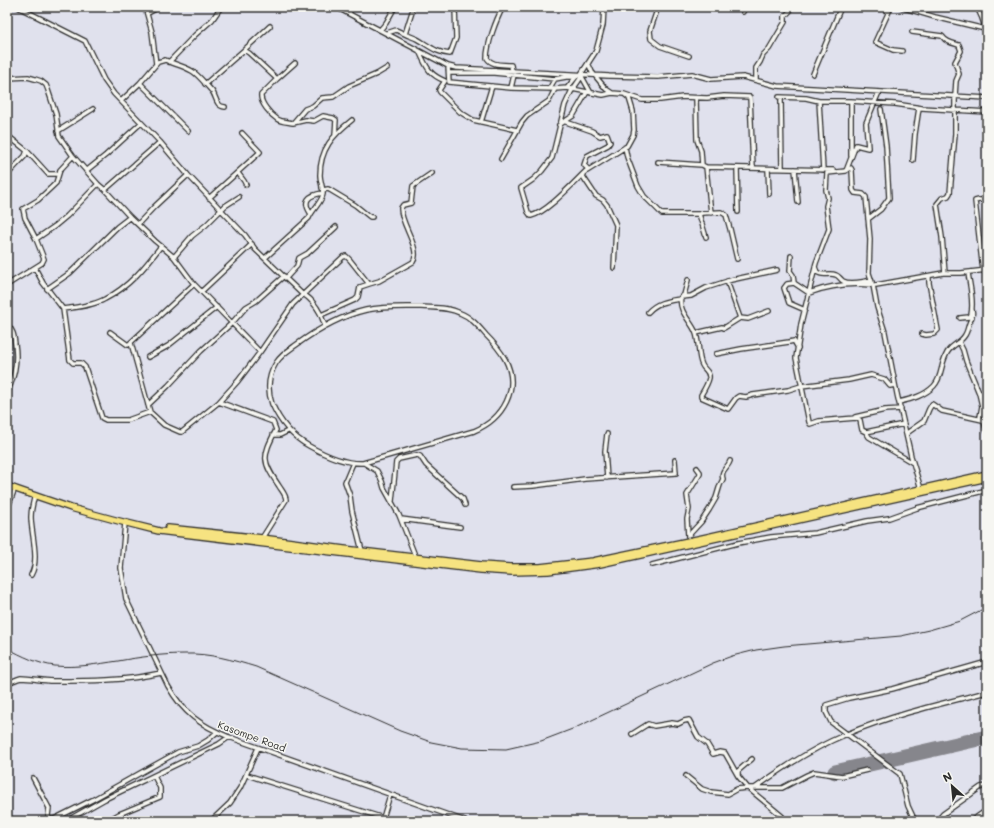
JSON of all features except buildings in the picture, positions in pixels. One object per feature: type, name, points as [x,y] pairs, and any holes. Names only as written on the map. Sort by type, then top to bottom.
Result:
[{"type":"highway","points":[[144,527],[262,538],[481,565],[540,567],[593,561],[688,538],[987,474]]},
{"type":"highway","points":[[7,486],[71,508],[160,531],[481,570],[512,572],[548,571],[607,563],[987,478]]},
{"type":"street","points":[[18,7],[85,41],[104,80],[121,101],[265,258],[302,294],[306,295],[312,301],[321,315],[325,326]]},
{"type":"street","points":[[146,7],[156,64]]},
{"type":"street","points":[[148,13],[158,7]]},
{"type":"street","points":[[169,62],[212,20],[220,9],[215,7]]},
{"type":"street","points":[[336,7],[448,66],[555,79],[576,77],[581,75]]},
{"type":"street","points":[[349,13],[352,7]]},
{"type":"street","points":[[380,30],[386,23],[395,7]]},
{"type":"street","points":[[387,33],[396,30],[419,40],[430,48],[450,54],[456,38],[455,7]]},
{"type":"street","points":[[503,7],[499,14],[487,58],[489,62],[494,64],[510,65],[513,74],[511,88]]},
{"type":"street","points":[[566,122],[593,131],[600,136],[607,134],[610,142],[608,145],[587,156],[584,165],[588,169],[547,207],[534,215],[530,215],[521,188],[534,179],[550,161],[554,152],[565,106],[573,89],[593,56],[598,44],[603,25],[604,7]]},
{"type":"street","points":[[658,7],[650,32],[652,39],[660,46],[689,56]]},
{"type":"street","points":[[743,12],[744,7]]},
{"type":"street","points":[[756,80],[756,68],[761,60],[762,54],[767,51],[773,42],[785,22],[785,16],[790,11],[791,7]]},
{"type":"street","points":[[813,74],[841,7]]},
{"type":"street","points":[[884,7],[888,14]]},
{"type":"street","points":[[891,7],[875,42],[893,50],[902,51]]},
{"type":"street","points":[[901,7],[985,29]]},
{"type":"street","points":[[977,7],[987,34]]},
{"type":"street","points":[[405,34],[412,12]]},
{"type":"street","points":[[205,84],[270,26]]},
{"type":"street","points":[[912,32],[942,36],[944,40],[948,42],[959,44],[961,52],[955,62],[959,74],[956,81],[955,134],[950,193],[948,196],[942,198],[937,204],[942,237],[944,273]]},
{"type":"street","points":[[244,50],[277,79]]},
{"type":"street","points":[[419,51],[427,68],[437,78],[445,81],[439,90],[441,94],[463,114],[481,122],[516,130]]},
{"type":"street","points":[[121,101],[140,83],[156,64],[163,59],[192,71],[212,92],[218,104],[225,107]]},
{"type":"street","points":[[295,63],[260,95],[260,100],[279,120],[294,123],[306,120],[314,121],[320,116],[328,116],[336,120],[335,135]]},
{"type":"street","points":[[588,63],[589,68],[595,76],[612,93]]},
{"type":"street","points":[[448,66],[449,82],[511,88],[567,88],[603,95],[612,93],[624,94],[642,100],[669,100],[683,97],[750,97],[753,168]]},
{"type":"street","points":[[294,123],[305,109],[313,106],[322,98],[333,96],[349,86],[378,74],[387,68]]},
{"type":"street","points":[[449,72],[658,77],[692,74],[711,79],[743,77],[777,86],[987,98]]},
{"type":"street","points":[[581,75],[589,92]]},
{"type":"street","points":[[7,85],[8,78],[28,77],[41,81],[46,86],[54,108],[58,131],[62,141],[73,156],[130,217],[174,257],[194,284],[260,352]]},
{"type":"street","points":[[567,88],[576,77]]},
{"type":"street","points":[[549,89],[555,79]]},
{"type":"street","points":[[140,83],[188,131]]},
{"type":"street","points":[[481,122],[492,86]]},
{"type":"street","points":[[501,159],[516,130],[527,116],[549,101],[555,89]]},
{"type":"street","points":[[560,125],[574,115],[589,92]]},
{"type":"street","points":[[846,170],[856,145],[868,148],[866,123],[879,92]]},
{"type":"street","points":[[582,175],[625,147],[633,135],[634,120],[630,100],[624,94]]},
{"type":"street","points":[[696,98],[697,140],[701,152],[702,166]]},
{"type":"street","points":[[782,169],[780,99],[806,98],[819,101],[851,101],[919,108],[987,112]]},
{"type":"street","points":[[819,101],[823,170]]},
{"type":"street","points":[[851,101],[851,158]]},
{"type":"street","points":[[913,160],[919,108]]},
{"type":"street","points":[[58,131],[93,109]]},
{"type":"street","points":[[868,219],[881,209],[889,198],[886,146],[881,109]]},
{"type":"street","points":[[265,258],[308,220],[320,201],[322,190],[320,178],[321,166],[327,145],[335,135],[352,120]]},
{"type":"street","points":[[86,171],[106,155],[140,123]]},
{"type":"street","points":[[209,198],[260,152],[242,133]]},
{"type":"street","points":[[7,135],[27,151],[48,174],[58,174]]},
{"type":"street","points":[[105,190],[160,142]]},
{"type":"street","points":[[625,147],[627,157],[638,186],[644,196],[659,212],[666,214],[721,212],[726,215],[737,259]]},
{"type":"street","points":[[7,175],[27,151]]},
{"type":"street","points":[[7,285],[44,261],[36,239],[25,218],[23,209],[38,200],[56,183],[58,174],[63,166],[73,156]]},
{"type":"street","points":[[658,162],[706,167],[846,170]]},
{"type":"street","points":[[706,167],[711,212]]},
{"type":"street","points":[[737,168],[738,212]]},
{"type":"street","points":[[913,463],[869,437],[866,432],[862,430],[859,419],[852,418],[818,421],[810,424],[808,419],[796,358],[804,310],[815,267],[829,229],[826,206],[828,198],[826,190],[827,173],[851,168],[853,190],[855,193],[863,194],[866,197],[871,251],[869,273],[877,310],[885,332],[891,358],[895,385],[907,439],[921,488]]},
{"type":"street","points":[[768,169],[769,194]]},
{"type":"street","points":[[795,170],[798,202]]},
{"type":"street","points":[[238,173],[246,185]]},
{"type":"street","points":[[321,315],[355,300],[358,297],[360,287],[375,283],[388,277],[414,261],[415,255],[411,238],[402,218],[401,208],[403,205],[411,203],[413,186],[432,173]]},
{"type":"street","points":[[138,224],[188,175]]},
{"type":"street","points":[[582,175],[596,196],[607,205],[616,225],[614,268]]},
{"type":"street","points":[[36,239],[67,216],[98,184]]},
{"type":"street","points":[[311,214],[306,207],[306,203],[312,196],[328,188],[372,217]]},
{"type":"street","points":[[174,257],[189,239],[206,225],[228,203],[238,197]]},
{"type":"street","points":[[809,293],[820,289],[847,285],[872,285],[944,273],[985,271],[975,201],[984,200],[987,197]]},
{"type":"street","points":[[699,214],[706,237]]},
{"type":"street","points":[[47,289],[70,273],[117,227],[130,217]]},
{"type":"street","points":[[148,405],[201,351],[232,324],[248,306],[297,268],[299,258],[308,253],[336,227]]},
{"type":"street","points":[[202,291],[252,244]]},
{"type":"street","points":[[63,309],[105,300],[136,277],[161,246]]},
{"type":"street","points":[[131,343],[150,412],[164,426],[180,432],[219,402],[260,352],[289,309],[302,294],[345,256],[369,284]]},
{"type":"street","points":[[791,256],[790,271],[794,275],[794,283]]},
{"type":"street","points":[[815,267],[817,272],[822,275],[835,274],[838,275],[844,282],[870,282],[872,285]]},
{"type":"street","points":[[35,268],[47,289],[63,309],[70,360],[73,363],[81,363],[85,367],[102,418],[106,420],[128,420],[150,412]]},
{"type":"street","points":[[648,312],[653,306],[661,302],[691,296],[706,288],[727,281],[777,270]]},
{"type":"street","points":[[899,402],[918,398],[937,383],[944,359],[949,350],[965,336],[973,313],[968,273]]},
{"type":"street","points":[[922,334],[934,334],[938,330],[929,276]]},
{"type":"street","points":[[688,280],[684,295],[681,298],[681,306],[684,314],[696,333],[702,365],[709,375],[701,397],[710,402],[728,410],[739,396],[746,397],[788,390],[801,386],[849,380],[871,375],[882,378],[890,386],[895,385]]},
{"type":"street","points":[[727,281],[740,318]]},
{"type":"street","points":[[804,310],[789,303],[784,288],[787,284],[794,283],[809,293]]},
{"type":"street","points":[[110,332],[127,345],[131,343],[194,284]]},
{"type":"street","points":[[148,357],[168,346],[217,307]]},
{"type":"street","points":[[421,307],[453,311],[467,317],[482,330],[498,349],[505,359],[508,367],[511,382],[510,392],[502,409],[488,423],[474,431],[363,463],[352,463],[336,459],[301,442],[288,431],[277,414],[270,399],[268,386],[275,364],[284,354],[305,338],[325,326],[351,315],[381,308],[421,307]]},
{"type":"street","points":[[960,318],[969,317],[972,310]]},
{"type":"street","points":[[696,333],[722,327],[724,328],[740,318],[748,319],[769,311]]},
{"type":"street","points":[[7,324],[13,332],[17,362],[14,378],[7,394]]},
{"type":"street","points":[[716,354],[741,348],[794,341],[798,348]]},
{"type":"street","points":[[959,342],[964,350],[966,361],[979,392],[982,406],[980,417],[984,422],[987,432]]},
{"type":"street","points":[[979,392],[987,399]]},
{"type":"street","points":[[219,402],[272,422],[276,430],[266,450],[265,460],[270,472],[285,495],[286,500],[262,538]]},
{"type":"street","points":[[907,439],[907,433],[924,421],[932,404],[942,411],[987,421]]},
{"type":"street","points":[[852,418],[863,414],[900,409]]},
{"type":"street","points":[[866,432],[904,424]]},
{"type":"street","points":[[273,435],[276,436],[288,431]]},
{"type":"street","points":[[607,434],[605,451],[608,478]]},
{"type":"street","points":[[392,501],[396,462],[399,459],[417,455],[420,456],[426,465],[463,499],[465,504]]},
{"type":"street","points":[[513,487],[676,473],[675,460]]},
{"type":"street","points":[[688,538],[701,522],[716,498],[723,479],[722,476],[724,470],[730,461]]},
{"type":"street","points":[[352,463],[345,482],[350,496],[352,511],[362,551]]},
{"type":"street","points":[[363,463],[377,471],[383,481],[384,488],[401,519],[416,558]]},
{"type":"street","points":[[688,538],[687,520],[689,509],[687,495],[700,474],[697,468]]},
{"type":"street","points":[[7,510],[15,488]]},
{"type":"street","points":[[652,565],[738,543],[771,537],[815,533],[867,521],[889,518],[917,508],[987,490]]},
{"type":"street","points":[[31,575],[34,569],[35,549],[31,516],[35,495]]},
{"type":"street","points":[[401,519],[460,527]]},
{"type":"street","name":"Kasompe Road","points":[[125,523],[121,568],[126,599],[161,673],[175,698],[182,707],[200,723],[229,738],[465,821]]},
{"type":"street","points":[[915,821],[908,806],[900,774],[831,722],[826,712],[826,705],[900,687],[987,662]]},
{"type":"street","points":[[7,683],[19,678],[47,681],[87,681],[125,679],[161,673]]},
{"type":"street","points":[[755,788],[803,756],[847,734],[908,712],[987,692]]},
{"type":"street","points":[[632,734],[648,724],[654,726],[672,723],[678,724],[689,720],[698,737],[707,744],[713,754],[720,752],[725,753],[738,776],[748,788],[782,816]]},
{"type":"street","points":[[33,778],[49,808],[48,816],[50,821],[92,800],[178,752],[198,746],[217,732]]},
{"type":"street","points":[[66,821],[229,738]]},
{"type":"street","points":[[211,821],[230,803],[240,788],[258,748]]},
{"type":"street","points":[[738,776],[738,771],[752,759]]},
{"type":"street","points":[[686,776],[702,789],[711,792],[728,794],[737,789],[782,788],[814,772],[842,776],[867,770]]},
{"type":"street","points":[[247,775],[393,821]]},
{"type":"street","points":[[107,821],[119,814],[160,798],[160,788],[154,776]]},
{"type":"street","points":[[937,821],[943,814],[981,788],[987,786]]},
{"type":"street","points":[[383,818],[390,795]]},
{"type":"street","points":[[971,821],[987,810]]},
{"type":"runway","points":[[835,772],[987,737]]},
{"type":"railway","points":[[7,648],[36,662],[55,666],[87,665],[168,655],[194,654],[221,658],[256,667],[400,731],[431,742],[462,748],[506,749],[541,741],[575,728],[713,663],[732,656],[756,650],[784,646],[901,636],[960,621],[987,607]]}]
